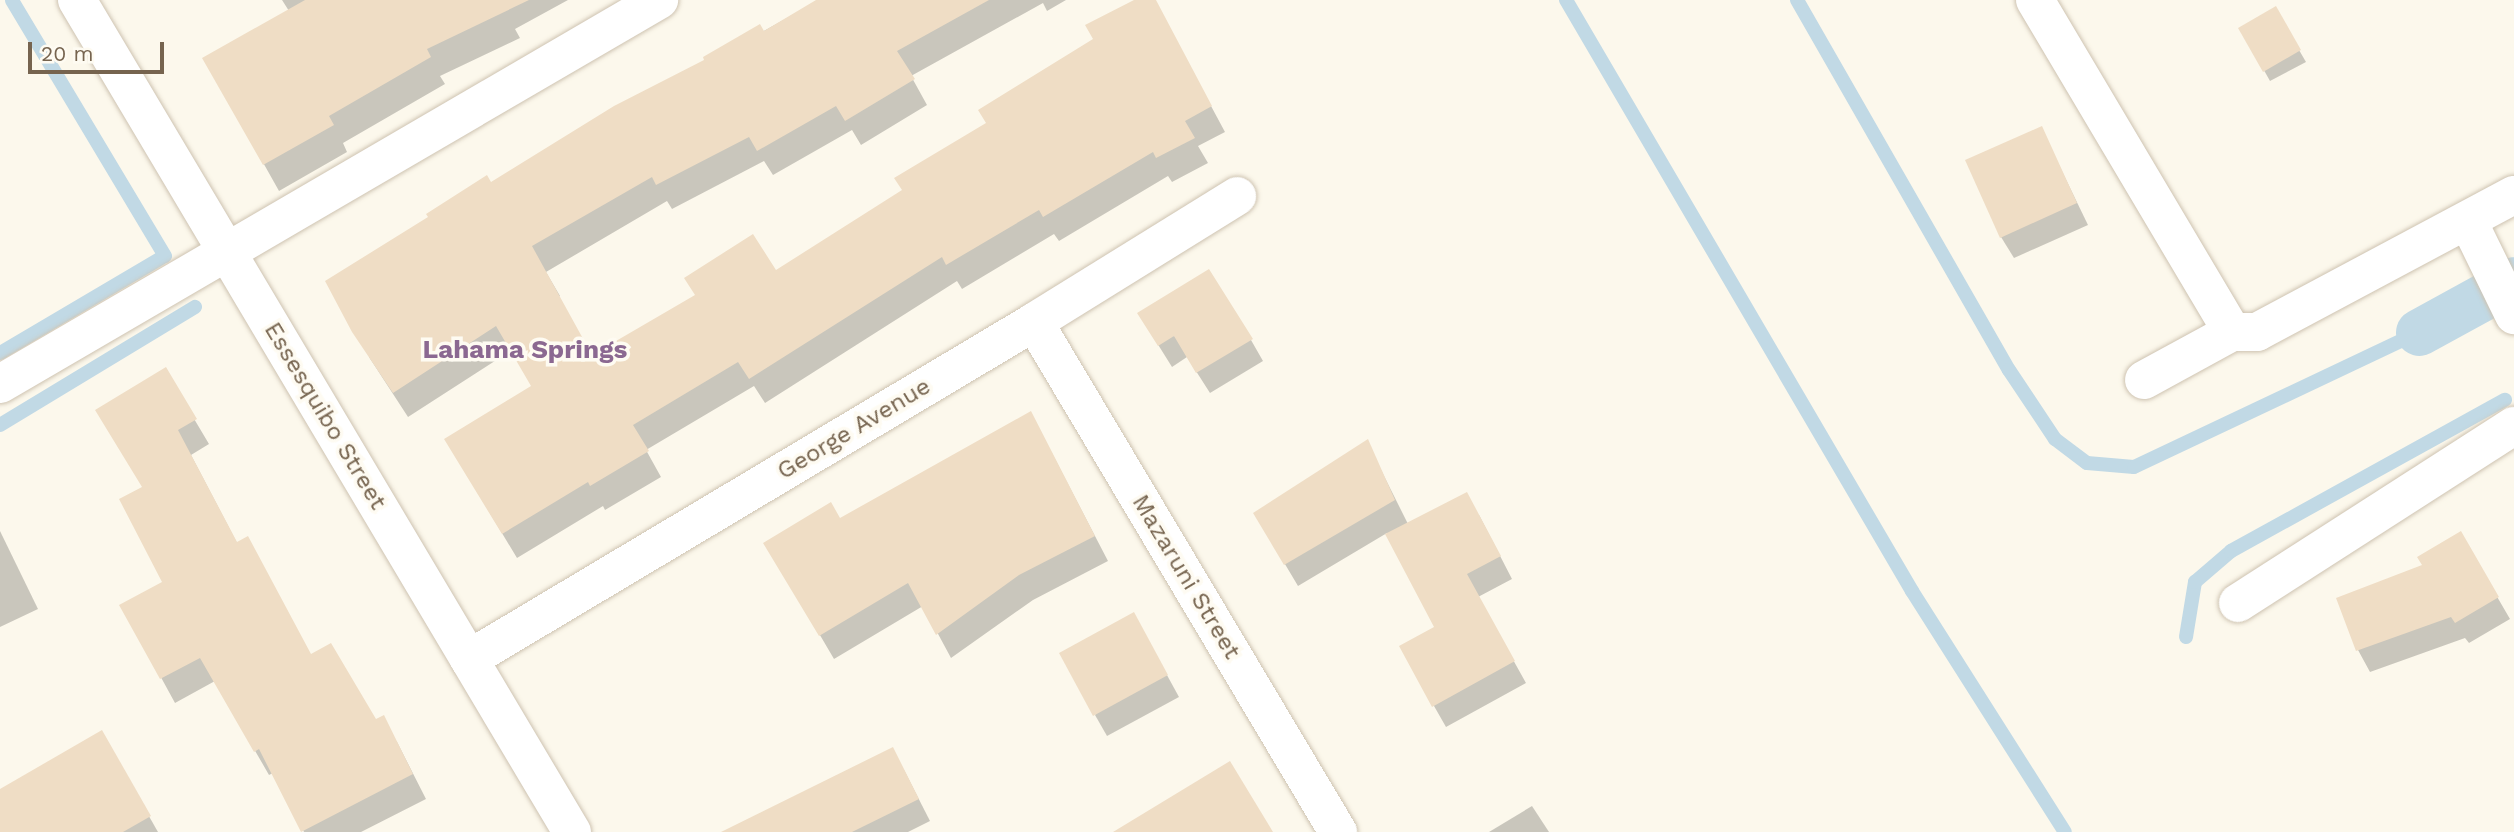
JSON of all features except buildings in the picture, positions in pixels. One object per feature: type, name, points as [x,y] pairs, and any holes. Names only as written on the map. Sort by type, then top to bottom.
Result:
[{"type":"street","name":"Essesquibo Street","points":[[77,0],[572,832]]},
{"type":"street","points":[[0,384],[659,0]]},
{"type":"street","points":[[2035,0],[2232,332]]},
{"type":"street","points":[[2144,380],[2232,332],[2257,332],[2514,195]]},
{"type":"street","name":"George Avenue","points":[[469,659],[1034,322],[1237,196]]},
{"type":"street","points":[[2468,221],[2514,315]]},
{"type":"street","name":"Mazaruni Street","points":[[1034,322],[1338,832]]},
{"type":"street","points":[[2238,603],[2514,426]]},
{"type":"waterway","points":[[0,353],[165,256],[12,0]]},
{"type":"waterway","points":[[1566,0],[1912,591],[2065,832]]},
{"type":"waterway","points":[[1797,0],[2009,370],[2055,439],[2087,463],[2134,467],[2419,332]]},
{"type":"waterway","points":[[2419,332],[2514,280]]},
{"type":"waterway","points":[[0,425],[195,307]]},
{"type":"waterway","points":[[2186,637],[2195,582],[2231,551],[2505,400]]},
{"type":"district","name":"Lahama Springs","points":[[525,350]]}]
